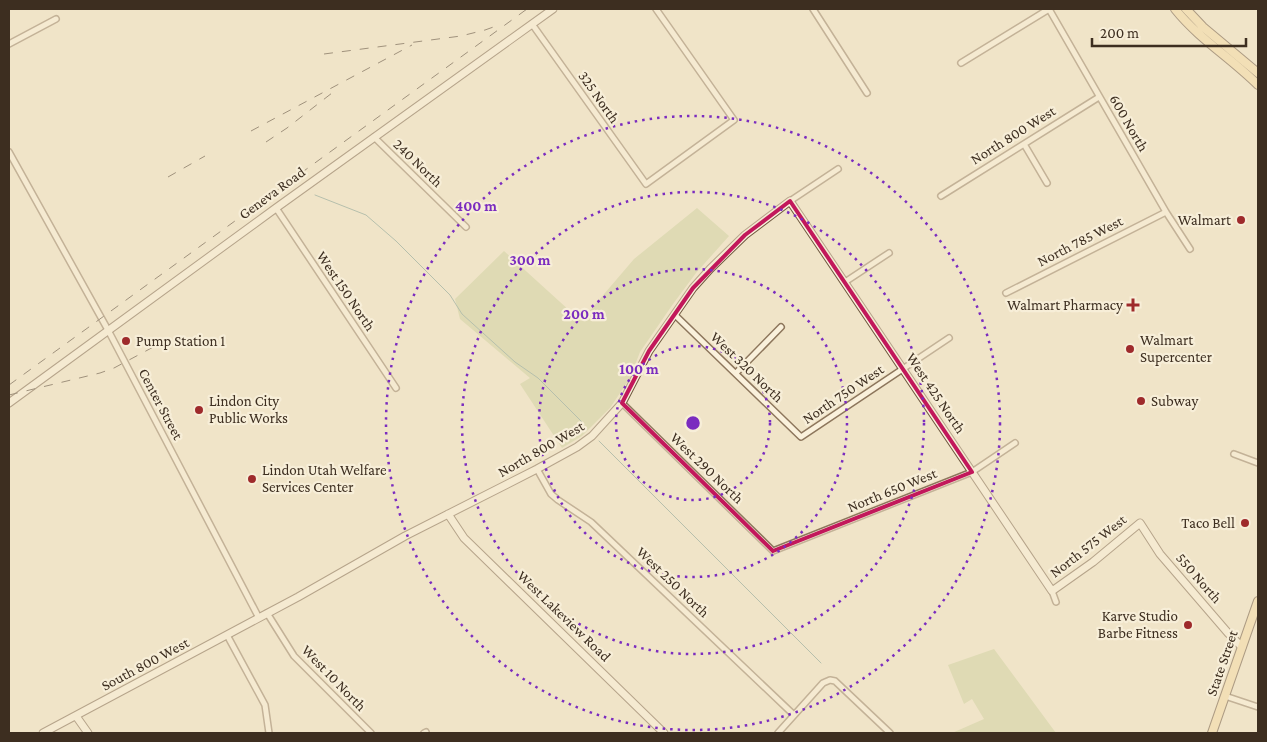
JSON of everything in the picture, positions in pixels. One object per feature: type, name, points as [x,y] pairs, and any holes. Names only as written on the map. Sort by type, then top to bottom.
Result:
[{"type":"main road","points":[[1175,9],[1205,41],[1240,68],[1258,85]]},
{"type":"main road","points":[[1186,9],[1203,27],[1258,73]]},
{"type":"main road","name":"State Street","points":[[1212,733],[1258,602]]},
{"type":"street","name":"Geneva Road","points":[[9,403],[553,9]]},
{"type":"street","name":"325 North","points":[[532,24],[646,184],[734,120],[656,9]]},
{"type":"street","points":[[813,9],[867,93]]},
{"type":"street","points":[[961,63],[1049,9]]},
{"type":"street","name":"600 North","points":[[1049,9],[1166,212],[1190,249]]},
{"type":"street","points":[[9,44],[56,19]]},
{"type":"street","name":"North 800 West","points":[[941,196],[1099,97]]},
{"type":"street","name":"240 North","points":[[374,137],[466,227]]},
{"type":"street","points":[[1024,144],[1047,183]]},
{"type":"street","name":"Center Street","points":[[9,152],[108,330],[259,618]]},
{"type":"street","name":"North 800 West","points":[[259,618],[448,514],[537,469],[577,447],[592,436],[622,404],[649,351],[693,288],[727,252],[761,222],[838,170]]},
{"type":"street","name":"West 425 North","points":[[790,201],[1052,591],[1056,602]]},
{"type":"street","name":"West 150 North","points":[[276,208],[396,388]]},
{"type":"street","name":"North 785 West","points":[[1006,293],[1166,212]]},
{"type":"street","points":[[845,282],[889,253]]},
{"type":"street","name":"West 320 North","points":[[675,315],[801,438]]},
{"type":"street","points":[[736,374],[781,327]]},
{"type":"street","name":"North 750 West","points":[[801,438],[949,338]]},
{"type":"street","name":"West 290 North","points":[[622,404],[774,551]]},
{"type":"street","name":"North 650 West","points":[[774,551],[972,472],[1016,443]]},
{"type":"street","points":[[1234,454],[1258,462]]},
{"type":"street","name":"West 250 North","points":[[537,469],[551,494],[591,522],[794,715]]},
{"type":"street","name":"West Lakeview Road","points":[[448,514],[464,538],[664,733]]},
{"type":"street","name":"North 575 West","points":[[1052,591],[1093,562],[1140,523]]},
{"type":"street","name":"550 North","points":[[1140,523],[1160,554],[1242,647]]},
{"type":"street","name":"West 10 North","points":[[267,613],[294,656],[371,733]]},
{"type":"street","name":"South 800 West","points":[[43,733],[259,618]]},
{"type":"street","points":[[226,635],[265,705],[269,733]]},
{"type":"street","points":[[778,733],[823,683],[835,680],[890,733]]},
{"type":"street","points":[[1225,696],[1258,707]]},
{"type":"street","points":[[76,716],[88,733]]},
{"type":"highlighted area","points":[[790,201],[972,472],[773,551],[622,403],[649,351],[693,288],[745,235]]},
{"type":"green space","points":[[697,208],[729,236],[696,273],[673,304],[640,352],[630,378],[610,408],[582,436],[562,448],[520,384],[530,378],[460,319],[455,299],[504,251],[581,321],[634,259]]},
{"type":"green space","points":[[994,649],[1056,733],[952,733],[984,719],[972,699],[964,704],[948,665]]},
{"type":"waterway","points":[[315,195],[366,215],[396,241],[450,295],[462,314],[515,362],[538,378],[584,424]]},
{"type":"waterway","points":[[599,441],[821,663]]},
{"type":"railway","points":[[9,385],[527,9]]},
{"type":"railway","points":[[324,54],[461,36],[499,25]]},
{"type":"railway","points":[[251,131],[412,45]]},
{"type":"railway","points":[[266,142],[332,93]]},
{"type":"railway","points":[[168,177],[205,156]]},
{"type":"railway","points":[[9,395],[114,368],[174,336]]},
{"type":"place","name":"Walmart","points":[[1241,220]]},
{"type":"place","name":"Walmart Pharmacy","points":[[1133,305]]},
{"type":"place","name":"Pump Station 1","points":[[126,341]]},
{"type":"place","name":"Walmart Supercenter","points":[[1130,349]]},
{"type":"place","name":"Subway","points":[[1141,401]]},
{"type":"place","name":"Lindon City Public Works","points":[[199,410]]},
{"type":"place","name":"Lindon Utah Welfare Services Center","points":[[252,479]]},
{"type":"place","name":"Taco Bell","points":[[1245,523]]},
{"type":"place","name":"Karve Studio Barbe Fitness","points":[[1188,625]]}]
